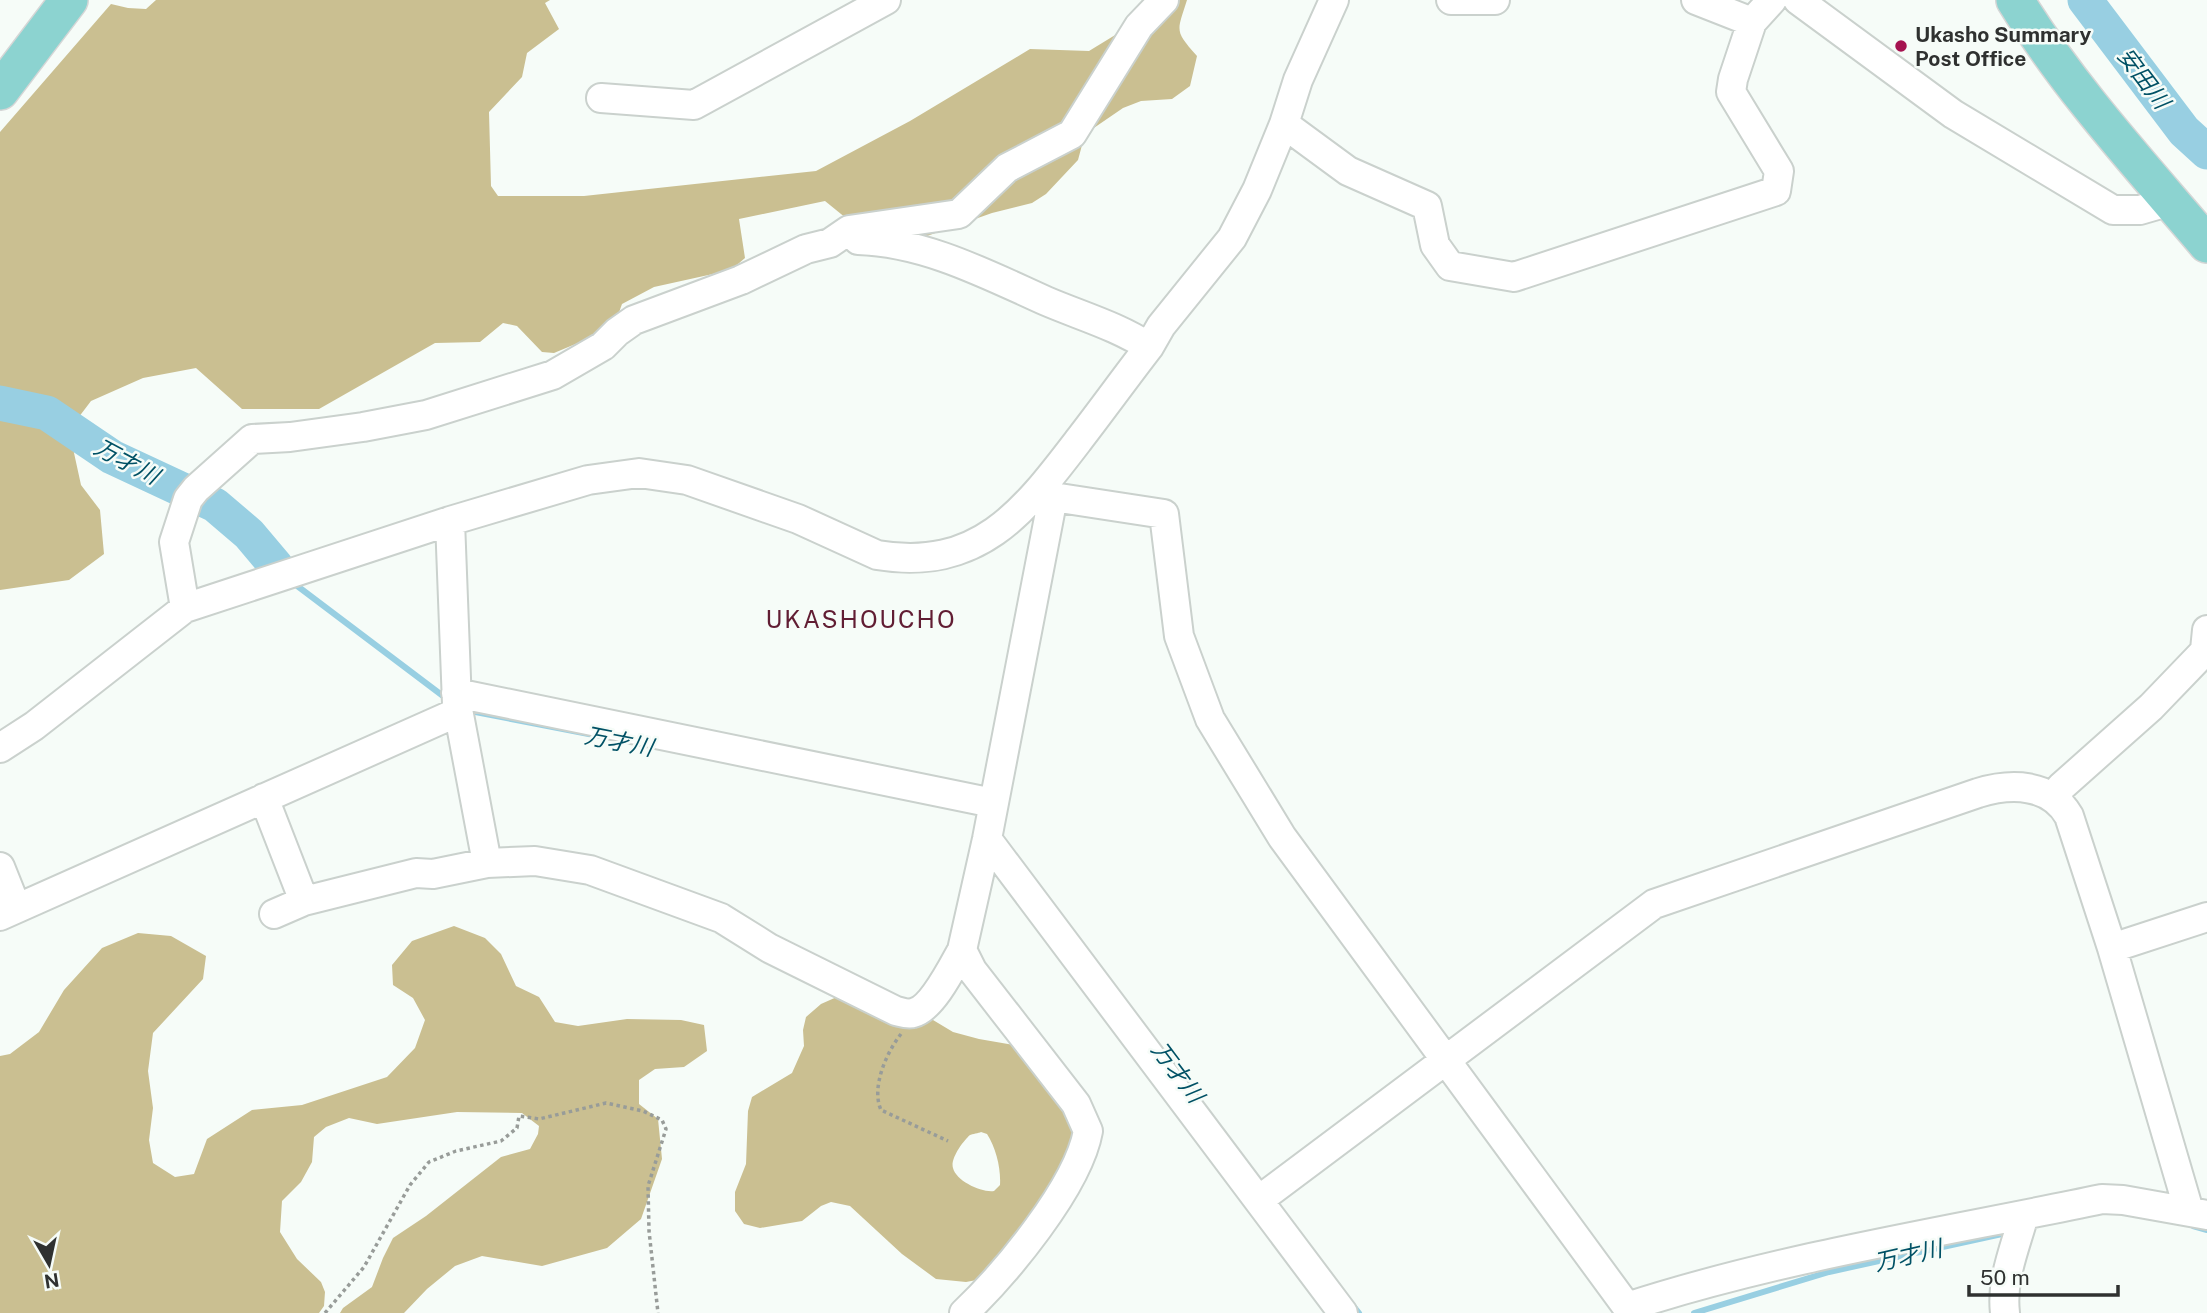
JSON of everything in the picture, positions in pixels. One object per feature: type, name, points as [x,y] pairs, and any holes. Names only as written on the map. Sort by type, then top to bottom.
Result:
[{"type":"main road","points":[[2015,0],[2032,28],[2114,135],[2207,244]]},
{"type":"main road","points":[[0,91],[56,5]]},
{"type":"street","points":[[601,98],[694,104],[886,0]]},
{"type":"street","points":[[830,243],[849,230],[959,214],[1007,167],[1072,134],[1139,26],[1164,0]]},
{"type":"street","points":[[0,748],[34,726],[185,608],[450,521],[588,480],[639,473],[687,480],[798,519],[877,555],[916,558],[964,550],[982,540],[1049,491],[1161,327],[1232,237],[1257,190],[1284,124],[1298,80],[1334,0]]},
{"type":"street","points":[[1451,0],[1495,0]]},
{"type":"street","points":[[1696,0],[1752,22]]},
{"type":"street","points":[[1284,124],[1348,171],[1427,206],[1435,245],[1450,267],[1514,277],[1776,191],[1779,171],[1731,92],[1752,22],[1772,0]]},
{"type":"street","points":[[1798,0],[1953,114],[2113,210],[2140,210],[2171,201]]},
{"type":"street","points":[[185,608],[174,542],[192,494],[252,439],[363,428],[426,415],[553,376],[603,346],[634,320],[741,280],[806,249],[845,239],[895,243],[980,269],[1047,302],[1128,333],[1149,347]]},
{"type":"street","points":[[274,914],[304,901],[416,873],[433,874],[487,863],[535,861],[590,870],[721,918],[769,948],[896,1011],[914,1013],[933,996],[962,950],[987,839],[1049,491]]},
{"type":"street","points":[[1049,491],[1164,514],[1179,636],[1210,719],[1282,837],[1445,1060],[1627,1307],[1689,1287],[1864,1247],[2021,1227],[2102,1199],[2198,1213],[2069,816],[2056,799],[2029,788],[2014,786],[1996,787],[1654,904],[1504,1018],[1445,1060],[1266,1195]]},
{"type":"street","points":[[450,521],[457,707],[487,863]]},
{"type":"street","points":[[2056,799],[2061,787],[2151,707],[2203,654],[2207,630]]},
{"type":"street","points":[[0,867],[8,912],[264,798],[457,707],[993,803]]},
{"type":"street","points":[[264,798],[304,901]]},
{"type":"street","points":[[987,839],[1266,1195],[1343,1313]]},
{"type":"street","points":[[2112,948],[2207,918]]},
{"type":"street","points":[[962,950],[972,970],[1076,1104],[1087,1131],[1073,1171],[1038,1229],[970,1311]]},
{"type":"street","points":[[2005,1313],[2004,1289],[2008,1263],[2021,1227]]},
{"type":"path","points":[[914,1013],[914,1018],[894,1043],[880,1079],[877,1100],[881,1110],[948,1141]]},
{"type":"path","points":[[325,1313],[369,1260],[410,1185],[429,1162],[500,1141],[517,1128],[519,1116],[539,1119],[606,1103],[643,1111],[662,1120],[666,1129],[648,1186],[649,1231],[658,1313]]},
{"type":"shaded area","points":[[156,0],[550,0],[545,3],[559,29],[527,53],[522,77],[489,112],[491,186],[498,196],[584,196],[816,171],[910,121],[1030,49],[1089,51],[1161,7],[1165,0],[1187,0],[1180,30],[1184,41],[1197,56],[1190,86],[1172,99],[1141,101],[1123,108],[1085,134],[1078,160],[1046,194],[1032,203],[992,213],[910,242],[889,255],[868,255],[857,227],[825,201],[739,219],[745,258],[731,270],[654,287],[622,304],[616,321],[597,335],[554,353],[542,352],[517,326],[503,323],[480,342],[435,343],[319,409],[242,409],[196,368],[143,378],[91,401],[69,430],[81,485],[100,510],[104,554],[69,580],[0,590],[0,132],[111,4],[146,9]]},
{"type":"shaded area","points":[[454,926],[485,938],[501,954],[516,986],[539,997],[555,1022],[578,1026],[627,1019],[681,1020],[704,1025],[707,1051],[684,1067],[655,1069],[639,1080],[639,1104],[658,1119],[662,1159],[641,1219],[607,1248],[542,1266],[482,1256],[455,1266],[404,1313],[340,1313],[372,1287],[393,1238],[426,1216],[501,1157],[530,1149],[539,1126],[522,1113],[457,1112],[377,1124],[349,1118],[326,1127],[314,1137],[312,1162],[301,1182],[282,1201],[280,1232],[297,1259],[321,1282],[325,1292],[324,1306],[319,1313],[0,1313],[0,1056],[10,1054],[39,1032],[64,990],[102,948],[138,933],[171,936],[206,956],[203,979],[153,1033],[148,1071],[153,1108],[149,1140],[153,1163],[175,1177],[194,1174],[207,1139],[252,1110],[302,1105],[387,1077],[415,1048],[425,1020],[413,998],[393,985],[392,965],[412,941]]},
{"type":"shaded area","points":[[839,996],[928,1017],[953,1032],[1019,1046],[1075,1124],[1073,1141],[1058,1184],[982,1279],[966,1282],[936,1279],[902,1254],[850,1206],[831,1202],[821,1206],[802,1221],[760,1228],[744,1224],[735,1211],[735,1192],[746,1164],[748,1111],[752,1097],[792,1073],[804,1046],[806,1017],[821,1004]],"holes":[[[981,1132],[987,1134],[1000,1172],[1000,1185],[994,1191],[970,1185],[959,1177],[953,1168],[955,1155],[967,1138]]]},
{"type":"waterway","name":"安田川","points":[[2085,0],[2184,131],[2207,152]]},
{"type":"waterway","name":"万才川","points":[[0,403],[47,413],[112,457],[215,505],[249,534],[276,566]]},
{"type":"waterway","name":"万才川","points":[[292,582],[447,699]]},
{"type":"waterway","name":"万才川","points":[[465,710],[599,736]]},
{"type":"waterway","name":"万才川","points":[[2193,1226],[2207,1230]]},
{"type":"waterway","name":"万才川","points":[[1694,1313],[1829,1272],[2011,1232]]},
{"type":"waterway","name":"万才川","points":[[1351,1303],[1359,1313]]},
{"type":"place","name":"Ukasho Summary Post Office","points":[[1901,46]]},
{"type":"district","name":"UKASHOUCHO","points":[[861,619]]}]
